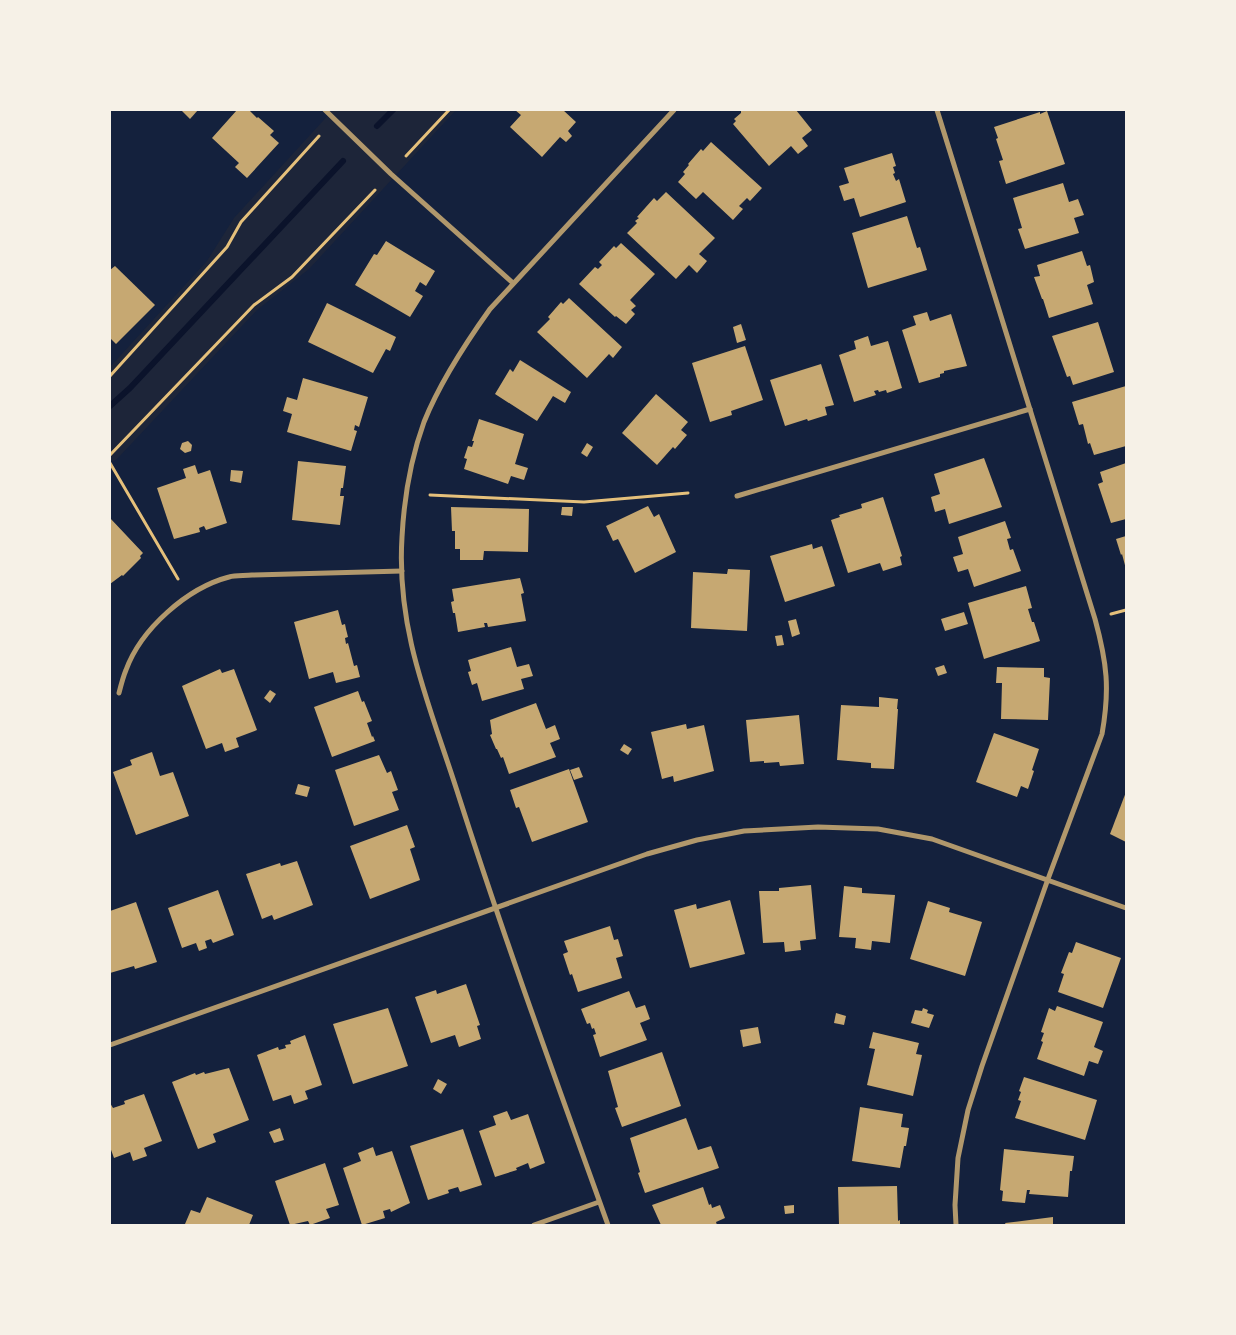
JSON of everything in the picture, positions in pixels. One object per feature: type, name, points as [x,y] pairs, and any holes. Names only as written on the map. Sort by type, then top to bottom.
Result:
[{"type":"street","points":[[325,110],[391,174],[513,284]]},
{"type":"street","points":[[608,1225],[495,908],[417,670],[406,622],[402,571],[402,538],[414,458],[424,422],[468,339],[490,309],[674,110]]},
{"type":"street","points":[[937,110],[1095,619],[1104,653],[1108,683],[1102,734],[1048,879],[968,1110],[958,1158],[955,1205],[956,1225]]},
{"type":"street","points":[[737,496],[1030,409]]},
{"type":"street","points":[[119,692],[126,669],[141,642],[155,624],[179,603],[206,586],[237,576],[402,571]]},
{"type":"street","points":[[110,1045],[647,854],[697,840],[753,830],[818,827],[878,829],[932,839],[1126,908]]},
{"type":"street","points":[[534,1225],[600,1202]]},
{"type":"path","points":[[406,156],[449,110]]},
{"type":"path","points":[[110,376],[226,248],[241,222],[319,136]]},
{"type":"path","points":[[110,455],[254,305],[292,277],[375,190]]},
{"type":"path","points":[[110,463],[178,579]]},
{"type":"path","points":[[430,495],[584,502],[688,493]]},
{"type":"path","points":[[1112,614],[1126,610]]},
{"type":"shaded area","points":[[333,110],[456,110],[309,269],[257,310],[117,459],[110,463],[110,367],[207,261],[234,218]]},
{"type":"building","points":[[181,110],[198,110],[190,119]]},
{"type":"building","points":[[237,110],[249,110],[258,117],[274,131],[270,135],[279,143],[247,178],[235,167],[239,163],[212,138]]},
{"type":"building","points":[[515,110],[563,110],[576,122],[568,131],[572,136],[566,142],[560,137],[542,157],[510,127],[521,115]]},
{"type":"building","points":[[741,110],[796,110],[812,130],[802,138],[808,146],[798,154],[791,146],[769,166],[733,124],[736,121],[734,119],[741,113]]},
{"type":"building","points":[[1047,111],[1065,164],[1006,184],[999,161],[1003,160],[994,127]]},
{"type":"building","points":[[711,142],[762,188],[750,201],[747,198],[739,206],[743,209],[733,220],[703,192],[696,199],[678,182],[685,174],[683,172],[688,164],[701,149],[703,151]]},
{"type":"building","points":[[892,153],[896,166],[893,167],[895,173],[893,174],[896,181],[899,179],[906,202],[860,217],[854,198],[844,201],[839,186],[849,183],[844,168]]},
{"type":"building","points":[[1063,183],[1069,202],[1078,199],[1084,215],[1074,218],[1079,233],[1025,249],[1018,229],[1022,228],[1013,198]]},
{"type":"building","points":[[666,192],[715,238],[699,254],[707,261],[697,273],[689,265],[676,279],[627,233],[637,223],[635,221],[639,218],[637,217],[654,198],[657,201]]},
{"type":"building","points":[[907,216],[917,248],[920,247],[927,270],[868,288],[852,233]]},
{"type":"building","points":[[386,241],[435,271],[426,286],[420,282],[415,291],[423,296],[410,317],[355,285],[374,254],[377,255]]},
{"type":"building","points":[[621,243],[655,274],[630,300],[636,306],[631,310],[635,314],[626,324],[615,317],[579,284],[595,267],[598,269],[602,265],[599,262],[614,246],[616,248]]},
{"type":"building","points":[[1082,251],[1087,266],[1090,265],[1094,282],[1087,285],[1093,304],[1049,318],[1034,277],[1040,276],[1037,265]]},
{"type":"building","points":[[115,266],[155,305],[116,344],[110,338],[110,270]]},
{"type":"building","points":[[569,298],[622,347],[613,358],[609,354],[587,378],[537,332],[550,319],[548,317],[561,302],[563,304]]},
{"type":"building","points":[[327,303],[396,337],[390,351],[386,349],[373,373],[308,342]]},
{"type":"building","points":[[927,312],[930,321],[951,314],[967,366],[944,371],[944,373],[940,374],[940,377],[919,383],[902,330],[916,325],[913,316]]},
{"type":"building","points":[[1098,322],[1114,372],[1073,385],[1070,376],[1067,377],[1052,336]]},
{"type":"building","points":[[741,324],[746,340],[737,343],[733,327]]},
{"type":"building","points":[[868,336],[871,346],[888,341],[902,388],[887,393],[886,390],[874,391],[876,395],[854,402],[839,355],[856,349],[854,341]]},
{"type":"building","points":[[745,346],[763,400],[731,411],[732,415],[710,422],[692,363]]},
{"type":"building","points":[[520,360],[571,392],[565,403],[553,396],[537,421],[495,394],[510,369],[513,372]]},
{"type":"building","points":[[821,364],[834,405],[825,407],[827,415],[785,426],[770,380]]},
{"type":"building","points":[[303,378],[368,397],[359,427],[355,425],[354,430],[357,431],[351,451],[287,432],[292,414],[283,411],[287,397],[297,400]]},
{"type":"building","points":[[1126,386],[1126,446],[1094,455],[1090,443],[1088,444],[1083,424],[1079,425],[1072,402]]},
{"type":"building","points":[[656,394],[688,422],[681,430],[687,435],[657,465],[622,433]]},
{"type":"building","points":[[479,419],[524,434],[515,464],[528,468],[524,480],[511,476],[508,484],[464,469],[467,459],[464,458],[468,446],[472,447]]},
{"type":"building","points":[[188,441],[192,445],[191,451],[185,453],[180,449],[182,443]]},
{"type":"building","points":[[587,443],[593,447],[587,457],[581,453]]},
{"type":"building","points":[[984,458],[1002,507],[949,524],[945,509],[935,512],[931,497],[940,494],[934,474]]},
{"type":"building","points":[[298,461],[346,466],[340,496],[344,496],[340,525],[292,520]]},
{"type":"building","points":[[1126,463],[1126,519],[1111,523],[1098,484],[1103,482],[1100,472]]},
{"type":"building","points":[[195,465],[198,474],[210,470],[227,523],[206,530],[204,526],[199,528],[200,532],[174,539],[157,488],[186,478],[183,469]]},
{"type":"building","points":[[231,470],[243,471],[241,483],[230,481]]},
{"type":"building","points":[[883,497],[902,556],[900,557],[902,565],[883,571],[880,563],[848,573],[831,520],[840,517],[839,515],[862,508],[861,504]]},
{"type":"building","points":[[648,506],[654,517],[659,514],[676,552],[635,573],[618,539],[613,541],[606,526]]},
{"type":"building","points":[[451,507],[529,509],[528,552],[484,551],[483,560],[460,560],[460,549],[455,549],[455,531],[452,531]]},
{"type":"building","points":[[562,507],[573,507],[572,516],[561,515]]},
{"type":"building","points":[[110,518],[143,553],[140,556],[141,558],[123,576],[110,584]]},
{"type":"building","points":[[1005,521],[1011,538],[1007,539],[1010,550],[1013,549],[1021,571],[974,587],[968,569],[958,572],[953,557],[963,554],[958,537]]},
{"type":"building","points":[[1126,536],[1126,569],[1116,539]]},
{"type":"building","points":[[812,544],[813,549],[822,546],[835,586],[785,602],[770,556]]},
{"type":"building","points":[[728,569],[750,570],[747,631],[691,628],[693,572],[727,574]]},
{"type":"building","points":[[520,578],[524,593],[521,594],[526,621],[488,627],[487,623],[484,623],[485,627],[458,632],[451,602],[454,601],[452,589]]},
{"type":"building","points":[[1026,586],[1032,608],[1028,609],[1040,641],[984,659],[968,603]]},
{"type":"building","points":[[338,610],[342,625],[345,624],[348,637],[345,638],[346,644],[348,643],[354,666],[357,665],[360,677],[336,683],[333,672],[309,679],[294,622]]},
{"type":"building","points":[[964,612],[968,624],[945,631],[941,619]]},
{"type":"building","points":[[796,619],[800,634],[792,637],[788,621]]},
{"type":"building","points":[[782,635],[784,645],[777,646],[775,636]]},
{"type":"building","points":[[511,647],[517,667],[529,664],[533,676],[521,679],[524,689],[482,701],[477,683],[472,685],[468,672],[471,671],[468,660]]},
{"type":"building","points":[[944,665],[947,673],[938,676],[935,668]]},
{"type":"building","points":[[997,667],[1044,668],[1044,677],[1050,678],[1048,720],[1001,719],[1002,683],[996,683]]},
{"type":"building","points":[[220,669],[222,673],[234,669],[257,730],[236,738],[239,747],[225,752],[222,743],[206,749],[182,686]]},
{"type":"building","points":[[270,690],[276,694],[270,703],[264,698]]},
{"type":"building","points":[[358,691],[372,721],[367,723],[375,741],[332,757],[314,707]]},
{"type":"building","points":[[879,697],[898,699],[894,769],[871,768],[871,763],[837,760],[841,705],[879,707]]},
{"type":"building","points":[[536,703],[546,729],[555,725],[560,739],[550,743],[556,757],[509,774],[503,757],[501,758],[490,735],[492,734],[490,720]]},
{"type":"building","points":[[799,715],[804,764],[780,766],[779,762],[750,762],[746,720]]},
{"type":"building","points":[[686,724],[687,729],[704,725],[714,771],[674,782],[673,776],[662,779],[651,732]]},
{"type":"building","points":[[994,733],[1039,749],[1028,789],[1021,786],[1017,797],[976,782]]},
{"type":"building","points":[[624,744],[632,749],[628,755],[620,750]]},
{"type":"building","points":[[152,752],[160,776],[173,772],[189,816],[136,835],[113,772],[132,765],[130,760]]},
{"type":"building","points":[[379,755],[387,773],[391,771],[398,790],[392,792],[399,810],[354,826],[335,770]]},
{"type":"building","points":[[579,767],[583,777],[574,780],[570,770]]},
{"type":"building","points":[[569,769],[588,822],[532,842],[519,807],[516,808],[510,790]]},
{"type":"building","points":[[298,784],[310,787],[307,797],[295,794]]},
{"type":"building","points":[[1126,792],[1126,842],[1110,834]]},
{"type":"building","points":[[407,825],[415,847],[410,849],[420,880],[370,899],[350,846]]},
{"type":"building","points":[[297,861],[313,905],[274,920],[272,915],[262,919],[246,874],[280,863],[281,866]]},
{"type":"building","points":[[811,885],[816,939],[800,941],[801,950],[785,952],[784,942],[763,943],[759,891],[779,891],[779,888]]},
{"type":"building","points":[[844,886],[862,888],[862,893],[895,895],[890,943],[872,941],[871,950],[855,948],[856,938],[839,937]]},
{"type":"building","points":[[218,890],[234,935],[213,943],[211,939],[205,941],[207,948],[199,951],[196,943],[182,948],[168,908]]},
{"type":"building","points":[[730,900],[745,954],[690,968],[674,910],[696,904],[697,909]]},
{"type":"building","points":[[928,901],[950,908],[949,912],[982,922],[965,976],[910,959]]},
{"type":"building","points":[[136,902],[157,962],[135,969],[134,966],[110,973],[110,911]]},
{"type":"building","points":[[610,926],[614,940],[618,939],[623,956],[616,958],[622,978],[578,992],[563,954],[568,952],[564,941]]},
{"type":"building","points":[[1076,942],[1121,958],[1103,1008],[1058,992],[1064,974],[1061,973],[1069,952],[1072,953]]},
{"type":"building","points":[[466,984],[480,1025],[477,1026],[481,1039],[459,1047],[455,1035],[431,1043],[415,997],[436,990],[437,994]]},
{"type":"building","points":[[629,991],[636,1008],[645,1005],[650,1019],[640,1023],[647,1040],[600,1057],[593,1035],[596,1034],[594,1028],[592,1029],[590,1023],[587,1024],[581,1009]]},
{"type":"building","points":[[1057,1006],[1103,1022],[1094,1047],[1103,1051],[1098,1064],[1089,1061],[1084,1076],[1037,1059],[1043,1042],[1041,1041],[1044,1033],[1041,1032],[1049,1008],[1055,1011]]},
{"type":"building","points":[[388,1008],[408,1066],[353,1084],[333,1024]]},
{"type":"building","points":[[923,1008],[928,1010],[927,1013],[934,1015],[929,1028],[911,1023],[915,1010],[922,1011]]},
{"type":"building","points":[[836,1013],[846,1016],[844,1025],[834,1023]]},
{"type":"building","points":[[758,1027],[761,1043],[743,1047],[740,1030]]},
{"type":"building","points":[[873,1032],[919,1043],[916,1054],[922,1055],[913,1096],[867,1085],[875,1049],[869,1048]]},
{"type":"building","points":[[305,1035],[322,1085],[305,1091],[308,1099],[294,1104],[291,1095],[273,1101],[257,1055],[278,1047],[279,1050],[286,1048],[285,1045],[291,1044],[290,1041]]},
{"type":"building","points":[[662,1052],[681,1106],[622,1127],[615,1108],[618,1107],[608,1071]]},
{"type":"building","points":[[229,1068],[249,1120],[213,1134],[216,1142],[198,1149],[172,1082],[195,1073],[196,1075],[204,1072],[205,1074]]},
{"type":"building","points":[[1024,1077],[1097,1100],[1085,1140],[1015,1118],[1021,1101],[1018,1100],[1021,1092],[1019,1091]]},
{"type":"building","points":[[438,1079],[447,1084],[441,1094],[433,1089]]},
{"type":"building","points":[[144,1094],[162,1141],[144,1148],[147,1156],[133,1161],[130,1152],[114,1158],[110,1147],[110,1103],[113,1108],[125,1104],[124,1101]]},
{"type":"building","points":[[860,1107],[903,1114],[901,1127],[909,1128],[900,1168],[852,1161]]},
{"type":"building","points":[[507,1111],[511,1120],[528,1114],[545,1163],[530,1169],[528,1163],[516,1168],[517,1170],[495,1177],[479,1131],[496,1125],[493,1116]]},
{"type":"building","points":[[686,1118],[698,1150],[711,1146],[719,1168],[645,1193],[630,1138]]},
{"type":"building","points":[[280,1128],[284,1140],[274,1143],[269,1132]]},
{"type":"building","points":[[463,1129],[482,1185],[460,1192],[458,1187],[448,1190],[449,1193],[428,1200],[410,1146]]},
{"type":"building","points":[[373,1147],[376,1156],[392,1151],[410,1203],[391,1212],[390,1209],[383,1211],[385,1218],[362,1225],[343,1168],[361,1161],[358,1153]]},
{"type":"building","points":[[1004,1149],[1074,1156],[1072,1171],[1070,1171],[1068,1197],[1029,1194],[1030,1190],[1027,1190],[1025,1203],[1002,1201],[1003,1191],[1000,1190]]},
{"type":"building","points":[[325,1163],[339,1205],[326,1209],[330,1218],[310,1225],[308,1221],[290,1225],[275,1181]]},
{"type":"building","points":[[897,1186],[898,1221],[900,1220],[900,1225],[839,1225],[838,1187]]},
{"type":"building","points":[[703,1187],[709,1205],[711,1204],[712,1208],[720,1205],[725,1218],[716,1222],[717,1225],[661,1225],[652,1205]]},
{"type":"building","points":[[207,1197],[253,1215],[249,1225],[185,1224],[191,1210],[200,1213]]},
{"type":"building","points":[[794,1205],[794,1213],[785,1214],[784,1206]]},
{"type":"building","points":[[1053,1217],[1053,1225],[1006,1225],[1005,1223]]},
{"type":"waterway","points":[[377,126],[393,110]]},
{"type":"waterway","points":[[110,406],[130,388],[343,161]]}]
